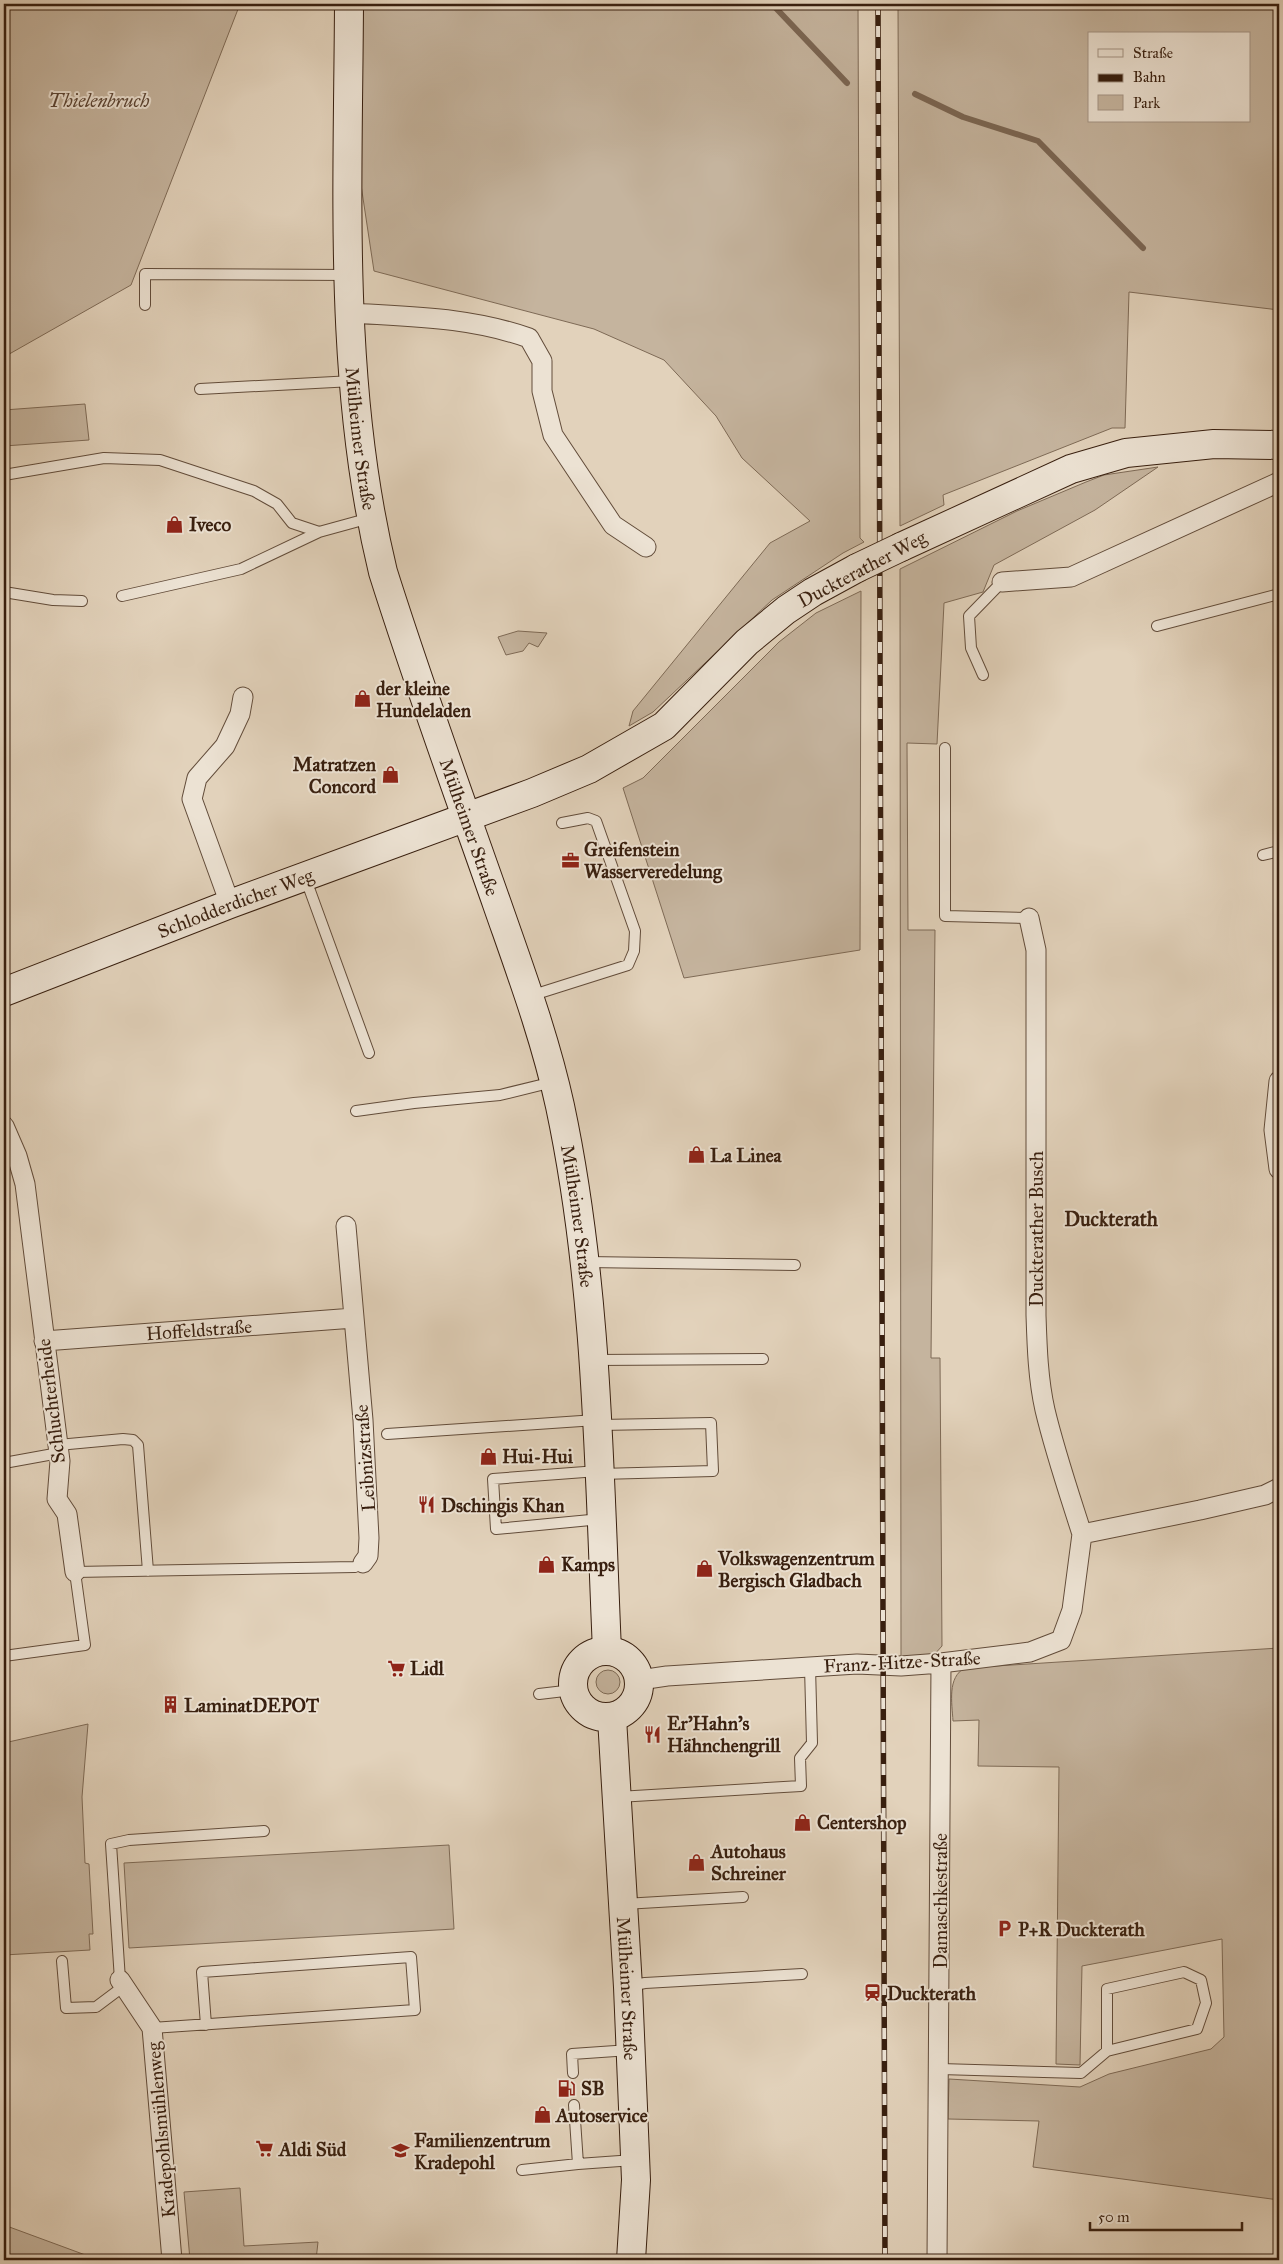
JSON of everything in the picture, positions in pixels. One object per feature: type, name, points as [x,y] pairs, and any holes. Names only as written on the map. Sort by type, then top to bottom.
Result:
[{"type":"main road","name":"Mülheimer Straße","points":[[349,4],[349,274],[353,381],[360,456],[370,518],[391,599],[529,996],[554,1082],[579,1210],[585,1262],[597,1423],[607,1650]]},
{"type":"main road","name":"Duckterather Weg","points":[[466,816],[532,793],[590,769],[664,726],[747,642],[786,610],[813,592],[901,547],[1071,469],[1126,453],[1214,444],[1279,444]]},
{"type":"main road","name":"Schlodderdicher Weg","points":[[4,992],[230,904],[466,816]]},
{"type":"main road","points":[[607,1650],[625,1656],[632,1662],[640,1680],[636,1700],[630,1708],[612,1718],[591,1714],[576,1700],[573,1690],[573,1678],[581,1663],[595,1652],[607,1650]]},
{"type":"main road","name":"Mülheimer Straße","points":[[612,1718],[628,1986],[635,2160],[634,2228],[631,2260]]},
{"type":"street","points":[[350,313],[460,320],[506,330],[529,338],[542,361],[542,391],[553,435],[613,525],[646,547]]},
{"type":"street","points":[[1002,582],[1072,577],[1279,482]]},
{"type":"street","points":[[230,904],[192,799],[197,778],[228,740],[240,714],[243,697]]},
{"type":"street","name":"Duckterather Busch","points":[[1029,918],[1036,950],[1036,1315],[1038,1364],[1045,1409],[1065,1482],[1082,1534]]},
{"type":"street","points":[[1279,1081],[1274,1130],[1279,1169]]},
{"type":"street","name":"Schluchterheide","points":[[4,1126],[17,1156],[25,1184],[59,1449],[57,1499],[67,1514],[75,1572]]},
{"type":"street","name":"Leibnizstraße","points":[[346,1226],[369,1538],[368,1556],[363,1563]]},
{"type":"street","name":"Hoffeldstraße","points":[[44,1341],[354,1318]]},
{"type":"street","points":[[1082,1534],[1265,1495],[1279,1488]]},
{"type":"street","name":"Franz-Hitze-Straße","points":[[640,1680],[667,1676],[857,1664],[901,1666],[1030,1652],[1061,1640],[1072,1610],[1082,1534]]},
{"type":"street","name":"Damaschkestraße","points":[[937,2260],[940,2069],[941,1663]]},
{"type":"street","name":"Kradepohlsmühlenweg","points":[[122,1983],[152,2028],[172,2260]]},
{"type":"lane","points":[[145,305],[145,274],[349,274]]},
{"type":"lane","points":[[200,389],[353,381]]},
{"type":"lane","points":[[4,475],[104,458],[160,460],[254,491],[277,504],[292,524],[319,532]]},
{"type":"lane","points":[[122,596],[241,569],[319,532],[370,518]]},
{"type":"lane","points":[[983,675],[971,648],[969,616],[1002,582]]},
{"type":"lane","points":[[4,592],[53,600],[82,601]]},
{"type":"lane","points":[[1157,626],[1279,594]]},
{"type":"lane","points":[[945,748],[945,916],[1029,918]]},
{"type":"lane","points":[[529,996],[628,966],[634,951],[635,931],[596,821],[588,818],[562,823]]},
{"type":"lane","points":[[1263,856],[1279,851]]},
{"type":"lane","points":[[305,876],[368,1053]]},
{"type":"lane","points":[[356,1111],[414,1102],[500,1095],[554,1082]]},
{"type":"lane","points":[[585,1262],[795,1265]]},
{"type":"lane","points":[[593,1360],[764,1359]]},
{"type":"lane","points":[[386,1434],[597,1423],[711,1423],[713,1471],[599,1472],[493,1479],[496,1529],[601,1519]]},
{"type":"lane","points":[[4,1463],[59,1449],[123,1439],[133,1440],[138,1444],[148,1571],[75,1572],[85,1645],[4,1656]]},
{"type":"lane","name":"Leibnizstraße","points":[[148,1571],[355,1567],[363,1563]]},
{"type":"lane","points":[[617,1797],[801,1786],[800,1758],[812,1743],[810,1667]]},
{"type":"lane","points":[[539,1694],[573,1690]]},
{"type":"lane","points":[[62,1961],[66,2008],[96,2007],[122,1983],[112,1844],[129,1840],[264,1831]]},
{"type":"lane","points":[[623,1904],[743,1897]]},
{"type":"lane","points":[[152,2028],[206,2025],[415,2010],[411,1957],[202,1972],[206,2025]]},
{"type":"lane","points":[[940,2069],[1081,2073],[1107,2051],[1197,2029],[1206,2003],[1201,1980],[1184,1972],[1107,1989],[1107,2051]]},
{"type":"lane","points":[[628,1986],[802,1974]]},
{"type":"lane","points":[[573,2073],[572,2054],[630,2050]]},
{"type":"lane","points":[[574,2105],[578,2164]]},
{"type":"lane","points":[[522,2170],[635,2160]]},
{"type":"green space","name":"Thielenbruch","points":[[4,4],[240,4],[131,285],[4,357]]},
{"type":"green space","points":[[359,4],[858,4],[860,538],[864,542],[843,553],[772,600],[653,712],[629,726],[633,711],[770,543],[810,521],[742,458],[716,416],[664,360],[594,329],[374,271],[358,165]]},
{"type":"green space","points":[[898,4],[1279,4],[1279,310],[1129,292],[1125,428],[1112,428],[943,495],[944,505],[900,526]]},
{"type":"green space","points":[[85,404],[89,440],[4,446],[4,410]]},
{"type":"green space","points":[[1158,467],[1095,510],[994,565],[983,592],[944,603],[937,744],[907,743],[908,930],[935,930],[931,1358],[940,1358],[942,1646],[933,1656],[901,1660],[900,569],[1017,511],[1086,482],[1104,475]]},
{"type":"green space","points":[[861,591],[860,950],[684,978],[623,788],[643,778],[779,642],[816,613]]},
{"type":"green space","points":[[518,631],[547,633],[538,647],[529,643],[523,651],[506,655],[498,637]]},
{"type":"green space","points":[[1279,1648],[1279,2200],[1033,2167],[1039,2121],[948,2119],[949,2079],[1080,2087],[1109,2074],[1211,2049],[1224,2037],[1222,1939],[1082,1966],[1080,2065],[1056,2064],[1059,1767],[978,1766],[979,1720],[953,1721],[952,1691],[955,1678],[959,1672],[965,1668]]},
{"type":"green space","points":[[608,1670],[616,1674],[620,1682],[616,1690],[608,1694],[600,1690],[596,1682],[600,1674]]},
{"type":"green space","points":[[88,1724],[82,1797],[85,1863],[89,1864],[93,1934],[89,1934],[90,1950],[4,1955],[4,1743]]},
{"type":"green space","points":[[449,1845],[454,1929],[129,1948],[124,1863]]},
{"type":"green space","points":[[240,2188],[244,2246],[318,2242],[316,2260],[190,2260],[184,2192]]},
{"type":"green space","points":[[4,2225],[99,2260],[4,2260]]},
{"type":"waterway","points":[[772,4],[847,83]]},
{"type":"waterway","points":[[915,94],[963,117],[1038,141],[1143,248]]},
{"type":"railway","points":[[878,4],[885,2260]]},
{"type":"place","name":"Iveco","points":[[175,524]]},
{"type":"place","name":"der kleine Hundeladen","points":[[362,699]]},
{"type":"place","name":"Matratzen Concord","points":[[390,775]]},
{"type":"place","name":"Greifenstein Wasserveredelung","points":[[570,860]]},
{"type":"place","name":"La Linea","points":[[696,1155]]},
{"type":"place","name":"Hui-Hui","points":[[488,1456]]},
{"type":"place","name":"Dschingis Khan","points":[[427,1505]]},
{"type":"place","name":"Kamps","points":[[547,1564]]},
{"type":"place","name":"Volkswagenzentrum Bergisch Gladbach","points":[[704,1569]]},
{"type":"place","name":"Lidl","points":[[396,1668]]},
{"type":"place","name":"LaminatDEPOT","points":[[170,1705]]},
{"type":"place","name":"Er'Hahn's Hähnchengrill","points":[[653,1734]]},
{"type":"place","name":"Centershop","points":[[803,1822]]},
{"type":"place","name":"Autohaus Schreiner","points":[[697,1862]]},
{"type":"place","name":"P+R Duckterath","points":[[1004,1929]]},
{"type":"place","name":"Duckterath","points":[[873,1993]]},
{"type":"place","name":"SB","points":[[567,2088]]},
{"type":"place","name":"Autoservice","points":[[542,2115]]},
{"type":"place","name":"Aldi Süd","points":[[265,2149]]},
{"type":"place","name":"Familienzentrum Kradepohl","points":[[400,2151]]},
{"type":"district","name":"Duckterath","points":[[1111,1219]]}]
